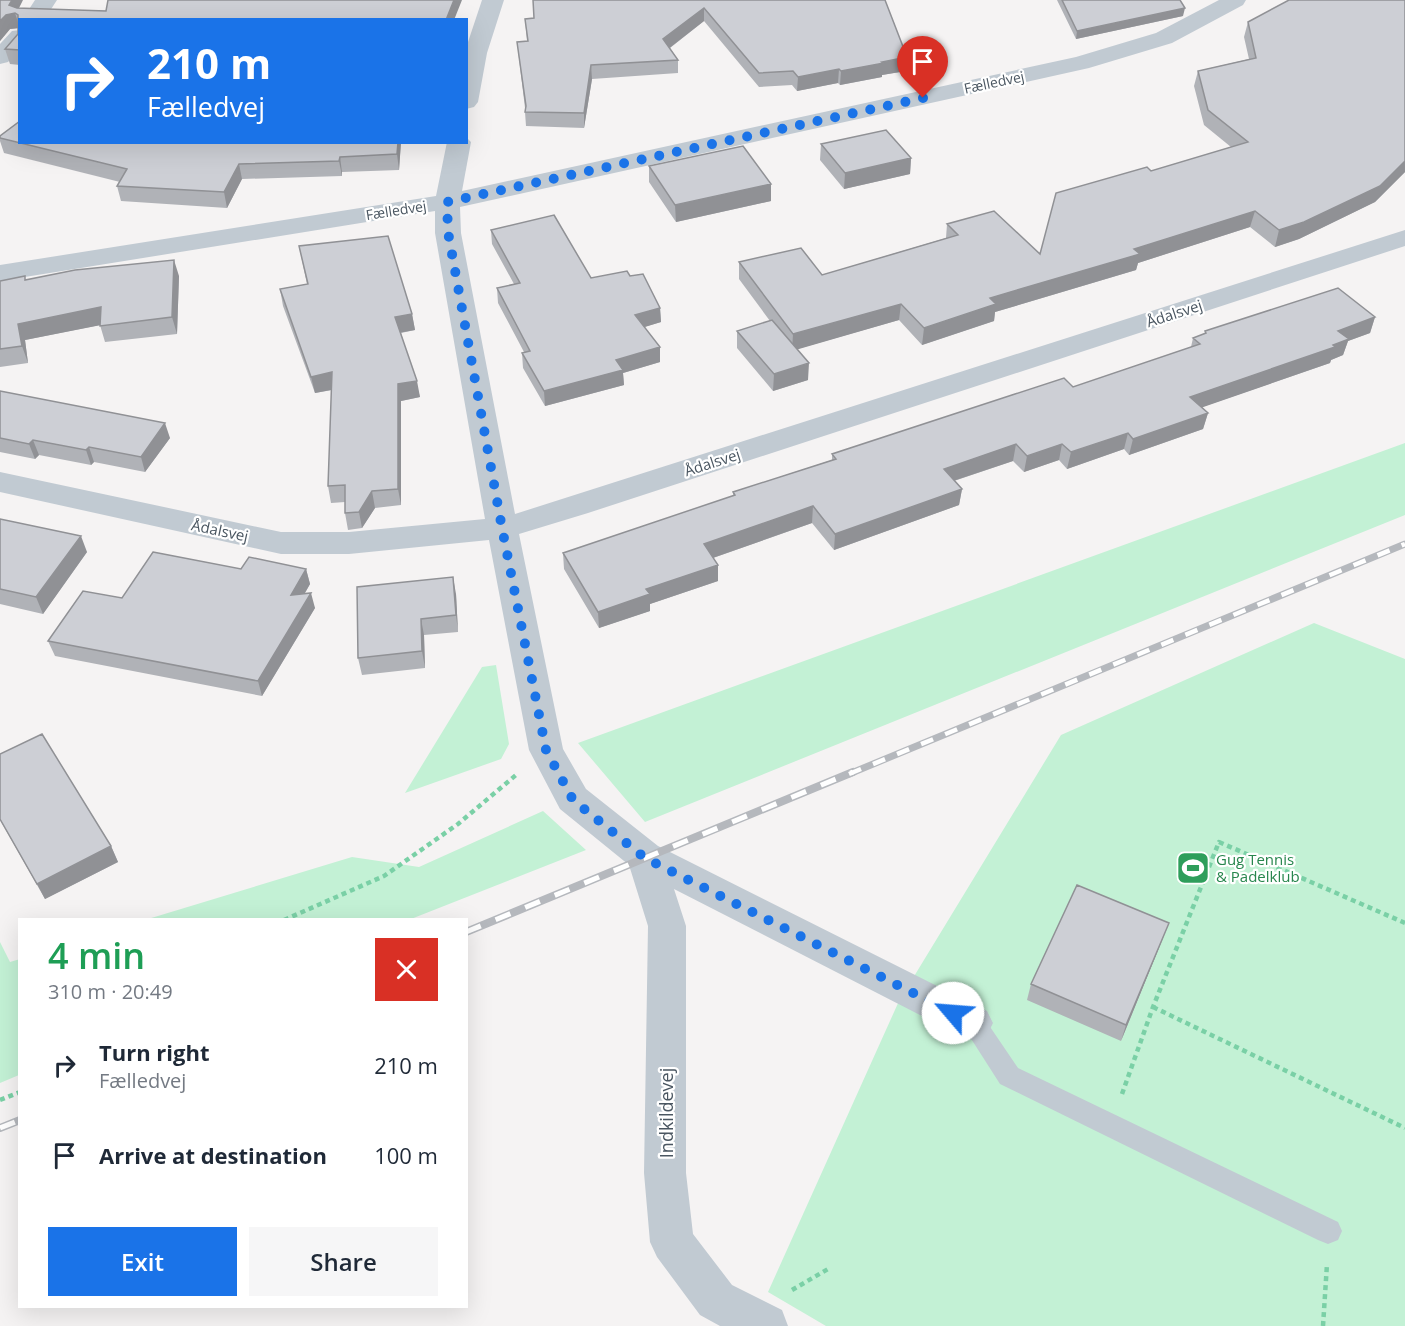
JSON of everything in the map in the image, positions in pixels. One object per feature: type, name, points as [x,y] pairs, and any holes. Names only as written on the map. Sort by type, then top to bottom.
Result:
[{"type":"street","points":[[34,18],[46,0]]},
{"type":"street","points":[[468,92],[476,52],[493,0]]},
{"type":"street","name":"Fælledvej","points":[[0,273],[447,202],[1081,63],[1164,38],[1235,0]]},
{"type":"street","points":[[0,57],[18,38]]},
{"type":"street","points":[[459,144],[447,202],[448,232],[502,528],[546,750],[573,800],[645,858],[973,1023]]},
{"type":"street","name":"Ådalsvej","points":[[0,482],[281,543],[349,543],[502,528],[577,506],[1405,238]]},
{"type":"street","name":"Indkildevej","points":[[645,858],[667,926],[665,1173],[672,1242],[716,1300],[766,1326]]},
{"type":"lane","points":[[973,1023],[1008,1076],[1328,1231]]},
{"type":"path","points":[[289,918],[384,876],[458,824],[546,750]]},
{"type":"path","points":[[1111,1126],[1153,1007],[1219,842],[1405,923]]},
{"type":"path","points":[[1153,1007],[1405,1128]]},
{"type":"path","points":[[0,1100],[18,1093]]},
{"type":"path","points":[[1323,1326],[1328,1231]]},
{"type":"green space","points":[[1405,443],[1405,515],[645,822],[578,743]]},
{"type":"green space","name":"Gug Tennis & Padelklub","points":[[1314,623],[1405,659],[1405,1326],[826,1326],[768,1292],[899,1001],[1061,735]]},
{"type":"green space","points":[[496,665],[509,744],[501,759],[405,793],[482,667]]},
{"type":"green space","points":[[543,811],[586,850],[414,918],[151,918],[352,857],[419,867]]},
{"type":"green space","points":[[0,942],[10,962],[18,960],[18,1075],[0,1083]]},
{"type":"building","points":[[0,0],[12,0],[9,5],[17,8],[106,11],[108,0],[454,0],[447,18],[18,18],[15,13],[6,15],[0,21]]},
{"type":"building","points":[[533,0],[885,0],[907,57],[841,71],[839,69],[798,77],[793,71],[759,73],[704,8],[663,39],[678,60],[591,65],[584,113],[525,112],[517,42],[528,41],[525,19],[534,18]]},
{"type":"building","points":[[1062,0],[1180,0],[1185,8],[1077,31]]},
{"type":"building","points":[[1289,0],[1405,0],[1405,161],[1380,186],[1304,222],[1279,230],[1255,211],[1134,249],[1140,254],[990,298],[996,304],[924,328],[901,304],[793,334],[739,262],[801,248],[822,275],[958,235],[947,224],[994,211],[1040,254],[1056,193],[1147,167],[1151,171],[1248,142],[1208,110],[1198,71],[1256,58],[1248,22]]},
{"type":"building","points":[[18,34],[18,50],[5,49]]},
{"type":"building","points":[[18,122],[18,142],[0,138]]},
{"type":"building","points":[[886,130],[911,158],[845,173],[821,144]]},
{"type":"building","points":[[25,144],[398,144],[397,154],[340,157],[339,161],[239,164],[224,192],[117,186],[127,169]]},
{"type":"building","points":[[743,146],[771,184],[675,205],[649,166]]},
{"type":"building","points":[[554,215],[591,278],[627,271],[630,276],[643,274],[660,308],[635,315],[660,347],[616,360],[623,370],[544,391],[522,353],[530,351],[497,288],[520,283],[491,230]]},
{"type":"building","points":[[388,236],[412,314],[395,317],[417,381],[398,384],[398,489],[372,491],[359,512],[345,513],[345,485],[328,486],[332,372],[311,377],[280,289],[308,284],[299,246]]},
{"type":"building","points":[[174,260],[172,317],[100,326],[101,307],[18,324],[22,346],[0,349],[0,281],[25,276],[25,280],[75,270]]},
{"type":"building","points":[[1338,288],[1375,317],[1338,331],[1349,339],[1333,345],[1335,347],[1190,397],[1208,413],[1133,439],[1128,433],[1071,452],[1062,444],[1027,456],[1016,444],[944,469],[962,489],[835,534],[813,506],[704,544],[718,565],[646,589],[650,594],[598,612],[563,553],[735,495],[733,492],[836,459],[832,454],[1064,378],[1073,387],[1200,344],[1193,338],[1206,333],[1205,331]]},
{"type":"building","points":[[772,320],[809,363],[774,374],[737,331]]},
{"type":"building","points":[[0,391],[165,423],[141,457],[33,440],[29,444],[0,438]]},
{"type":"building","points":[[0,519],[81,536],[36,597],[0,589]]},
{"type":"building","points":[[153,552],[241,569],[249,557],[306,569],[291,595],[311,593],[258,681],[48,641],[83,591],[122,598]]},
{"type":"building","points":[[453,577],[456,615],[421,619],[422,651],[358,658],[357,587]]},
{"type":"building","points":[[42,734],[111,846],[37,884],[0,819],[0,754]]},
{"type":"building","points":[[1077,885],[1169,923],[1126,1025],[1031,984]]},
{"type":"railway","points":[[849,774],[1405,544]]},
{"type":"railway","points":[[468,931],[853,772]]},
{"type":"railway","points":[[0,1128],[18,1121]]},
{"type":"place","name":"Gug Tennis & Padelklub","points":[[1193,868]]},
{"type":"route","points":[[923,98],[447,202],[448,232],[502,528],[546,750],[573,800],[645,858],[953,1013]]}]
